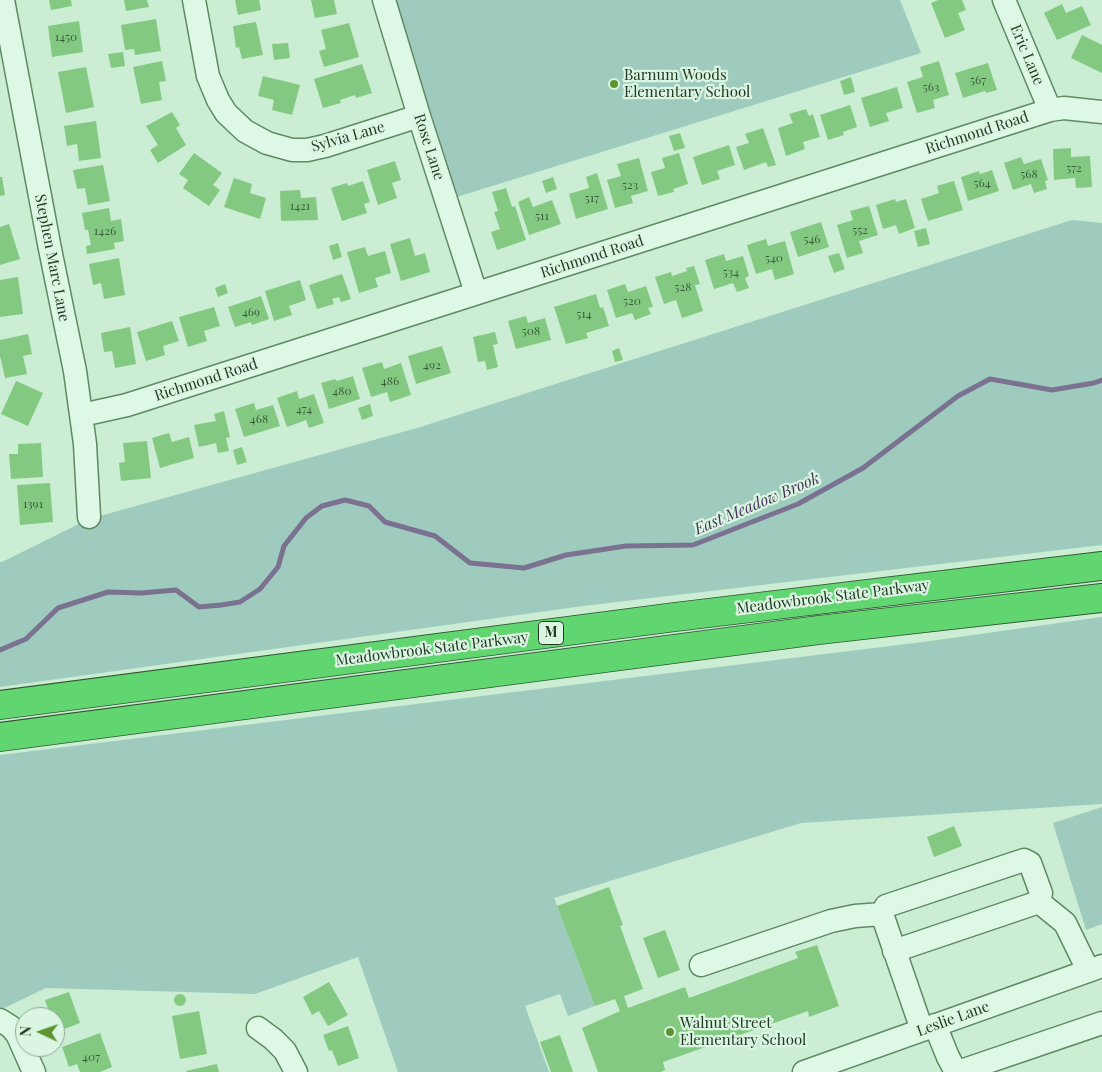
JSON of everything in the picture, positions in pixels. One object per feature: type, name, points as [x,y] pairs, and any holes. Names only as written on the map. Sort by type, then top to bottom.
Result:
[{"type":"highway","name":"Meadowbrook State Parkway","points":[[0,705],[675,617],[1102,566]]},
{"type":"highway","name":"Meadowbrook State Parkway","points":[[0,736],[819,630],[1102,598]]},
{"type":"street","name":"Stephen Marc Lane","points":[[3,0],[75,371],[85,444],[89,517]]},
{"type":"street","name":"Sylvia Lane","points":[[194,0],[208,76],[218,100],[226,113],[245,131],[267,143],[292,150],[307,150],[419,116]]},
{"type":"street","name":"Rose Lane","points":[[384,0],[476,293]]},
{"type":"street","name":"Eric Lane","points":[[1004,0],[1050,110]]},
{"type":"street","name":"Richmond Road","points":[[82,415],[128,405],[1050,110],[1064,108],[1102,112]]},
{"type":"street","points":[[1039,902],[1041,892],[1030,863],[1024,860],[886,906],[882,914],[894,951],[929,1028],[957,1072],[1102,1023]]},
{"type":"street","points":[[894,951],[1039,902]]},
{"type":"street","points":[[1039,902],[1065,923],[1095,968]]},
{"type":"street","points":[[701,965],[830,921],[855,916],[882,914]]},
{"type":"street","name":"Leslie Lane","points":[[804,1072],[1095,968]]},
{"type":"street","points":[[0,1020],[11,1027],[17,1034],[34,1072]]},
{"type":"street","points":[[258,1028],[285,1051],[296,1072]]},
{"type":"shaded area","name":"Barnum Woods Elementary School","points":[[384,0],[900,0],[921,53],[447,200]]},
{"type":"shaded area","points":[[1072,220],[1102,223],[1102,545],[583,606],[0,687],[0,562],[89,519],[417,428]]},
{"type":"shaded area","points":[[1102,617],[1102,804],[801,823],[554,898],[595,1006],[568,1016],[560,994],[525,1006],[549,1072],[398,1072],[358,957],[255,994],[46,988],[0,1010],[0,755],[923,642]]},
{"type":"shaded area","points":[[1102,807],[1102,924],[1086,930],[1053,823]]},
{"type":"building","points":[[49,0],[71,0],[72,6],[51,10]]},
{"type":"building","points":[[124,0],[147,0],[149,7],[126,11]]},
{"type":"building","points":[[235,0],[259,0],[261,10],[238,15]]},
{"type":"building","points":[[311,0],[334,0],[337,14],[315,18]]},
{"type":"building","points":[[938,0],[962,0],[966,10],[958,13],[965,30],[945,38],[931,3]]},
{"type":"building","points":[[1062,4],[1066,13],[1082,6],[1091,25],[1057,40],[1044,13]]},
{"type":"building","points":[[156,19],[161,51],[135,55],[134,49],[125,50],[121,25]]},
{"type":"building","points":[[79,21],[83,52],[52,57],[48,26]]},
{"type":"building","points":[[256,22],[263,55],[242,59],[239,47],[236,48],[233,26]]},
{"type":"building","points":[[349,23],[359,57],[324,67],[319,51],[326,49],[321,30]]},
{"type":"building","points":[[1082,35],[1102,45],[1102,73],[1071,58]]},
{"type":"building","points":[[288,43],[290,58],[274,60],[272,44]]},
{"type":"building","points":[[123,52],[125,66],[111,68],[108,54]]},
{"type":"building","points":[[162,61],[166,81],[159,82],[162,100],[141,104],[133,67]]},
{"type":"building","points":[[939,61],[949,95],[933,100],[935,108],[917,113],[907,82],[923,77],[920,67]]},
{"type":"building","points":[[988,63],[997,90],[986,93],[985,91],[963,98],[955,73]]},
{"type":"building","points":[[362,64],[372,93],[356,98],[355,95],[340,100],[341,103],[323,108],[314,79]]},
{"type":"building","points":[[86,67],[94,107],[66,113],[58,72]]},
{"type":"building","points":[[263,76],[300,85],[292,115],[272,110],[274,100],[258,96]]},
{"type":"building","points":[[851,77],[855,92],[844,95],[840,81]]},
{"type":"building","points":[[897,87],[903,108],[886,113],[889,121],[870,127],[861,98]]},
{"type":"building","points":[[850,105],[857,127],[843,132],[844,135],[828,140],[820,115]]},
{"type":"building","points":[[806,109],[809,116],[813,114],[820,137],[803,142],[805,149],[786,156],[778,128],[793,123],[789,114]]},
{"type":"building","points":[[172,112],[180,125],[176,128],[186,145],[158,163],[150,150],[158,145],[146,126]]},
{"type":"building","points":[[96,121],[101,158],[79,161],[77,144],[67,146],[64,126]]},
{"type":"building","points":[[763,128],[776,165],[768,167],[766,162],[744,170],[736,147],[749,143],[745,134]]},
{"type":"building","points":[[680,133],[685,148],[674,151],[669,136]]},
{"type":"building","points":[[729,145],[735,165],[717,171],[720,179],[702,185],[693,157]]},
{"type":"building","points":[[1071,148],[1071,157],[1090,156],[1092,187],[1076,188],[1075,178],[1054,180],[1053,149]]},
{"type":"building","points":[[194,153],[222,173],[213,185],[220,190],[209,206],[183,188],[188,180],[179,174]]},
{"type":"building","points":[[679,153],[688,184],[673,189],[674,192],[658,196],[651,172],[665,168],[662,158]]},
{"type":"building","points":[[1021,157],[1024,164],[1041,159],[1048,180],[1045,181],[1047,189],[1034,193],[1031,184],[1013,190],[1004,163]]},
{"type":"building","points":[[639,158],[648,191],[631,196],[633,203],[615,208],[607,180],[621,176],[617,164]]},
{"type":"building","points":[[395,161],[401,180],[392,183],[397,198],[378,205],[367,170]]},
{"type":"building","points":[[103,165],[110,201],[88,205],[85,188],[77,189],[73,170]]},
{"type":"building","points":[[992,170],[999,191],[968,201],[961,177],[979,171],[980,174]]},
{"type":"building","points":[[597,173],[608,209],[576,219],[569,194],[589,188],[586,177]]},
{"type":"building","points":[[0,177],[2,177],[5,195],[0,196]]},
{"type":"building","points":[[553,177],[557,189],[546,193],[542,181]]},
{"type":"building","points":[[234,178],[252,184],[250,193],[266,198],[260,219],[224,207]]},
{"type":"building","points":[[363,181],[370,202],[364,204],[367,213],[342,221],[331,188],[347,183],[348,186]]},
{"type":"building","points":[[954,181],[963,210],[928,221],[921,199],[939,193],[937,186]]},
{"type":"building","points":[[506,188],[512,207],[515,206],[526,240],[497,250],[491,232],[500,229],[494,212],[498,211],[492,192]]},
{"type":"building","points":[[300,190],[301,198],[316,197],[318,220],[281,221],[280,191]]},
{"type":"building","points":[[529,197],[533,207],[552,200],[561,224],[529,235],[518,202]]},
{"type":"building","points":[[895,199],[896,202],[906,199],[915,228],[899,234],[896,225],[883,229],[876,205]]},
{"type":"building","points":[[869,206],[878,235],[859,241],[863,253],[847,258],[837,225],[853,220],[850,211]]},
{"type":"building","points":[[109,208],[111,221],[121,219],[124,241],[114,243],[115,249],[87,254],[86,246],[91,245],[88,230],[85,230],[82,213]]},
{"type":"building","points":[[821,222],[829,247],[798,257],[790,232]]},
{"type":"building","points":[[9,224],[20,259],[0,265],[0,227]]},
{"type":"building","points":[[926,228],[930,244],[918,247],[914,231]]},
{"type":"building","points":[[410,238],[415,256],[425,253],[430,272],[401,281],[390,244]]},
{"type":"building","points":[[766,239],[768,246],[785,241],[794,274],[775,280],[772,269],[756,274],[747,245]]},
{"type":"building","points":[[338,243],[342,257],[333,260],[329,246]]},
{"type":"building","points":[[365,247],[368,256],[385,251],[391,273],[375,278],[378,287],[359,293],[347,252]]},
{"type":"building","points":[[839,253],[845,269],[834,273],[828,256]]},
{"type":"building","points":[[724,254],[726,261],[743,256],[749,276],[745,278],[749,288],[737,292],[733,283],[714,289],[705,260]]},
{"type":"building","points":[[119,258],[125,295],[104,299],[101,283],[93,285],[89,264]]},
{"type":"building","points":[[694,266],[700,284],[695,285],[703,311],[682,318],[676,300],[664,304],[655,277],[671,272],[672,276],[687,271],[686,268]]},
{"type":"building","points":[[342,274],[351,299],[341,302],[339,297],[332,299],[334,304],[317,309],[309,285]]},
{"type":"building","points":[[18,277],[23,314],[0,317],[0,280]]},
{"type":"building","points":[[300,280],[306,300],[289,306],[292,315],[274,321],[265,291]]},
{"type":"building","points":[[225,284],[228,293],[218,297],[215,288]]},
{"type":"building","points":[[625,284],[628,292],[646,286],[653,307],[648,308],[651,314],[635,320],[632,313],[616,318],[607,290]]},
{"type":"building","points":[[596,294],[600,308],[603,307],[609,326],[586,333],[588,338],[566,344],[554,307]]},
{"type":"building","points":[[261,296],[269,319],[252,325],[251,322],[235,327],[228,307]]},
{"type":"building","points":[[214,307],[220,326],[204,331],[207,341],[188,347],[179,317]]},
{"type":"building","points":[[526,316],[528,323],[545,318],[551,340],[516,349],[508,321]]},
{"type":"building","points":[[172,321],[179,341],[163,346],[165,355],[146,361],[137,332]]},
{"type":"building","points":[[130,327],[136,364],[115,368],[112,351],[104,352],[101,333]]},
{"type":"building","points":[[495,332],[498,344],[493,345],[498,367],[487,370],[485,361],[478,362],[473,337]]},
{"type":"building","points":[[28,334],[32,354],[23,356],[27,374],[5,378],[0,356],[0,340]]},
{"type":"building","points":[[442,346],[451,373],[416,384],[408,356]]},
{"type":"building","points":[[619,348],[623,360],[615,362],[612,351]]},
{"type":"building","points":[[382,362],[384,369],[401,363],[411,395],[390,402],[387,392],[371,397],[362,368]]},
{"type":"building","points":[[353,376],[360,399],[329,409],[321,383]]},
{"type":"building","points":[[16,381],[43,393],[28,426],[1,414]]},
{"type":"building","points":[[297,391],[299,399],[314,394],[324,423],[309,428],[306,420],[287,427],[277,398]]},
{"type":"building","points":[[254,403],[256,410],[273,405],[280,426],[244,437],[235,409]]},
{"type":"building","points":[[370,404],[373,416],[362,420],[358,408]]},
{"type":"building","points":[[224,411],[230,437],[226,438],[229,451],[218,453],[216,443],[199,447],[194,425],[216,421],[214,414]]},
{"type":"building","points":[[169,433],[172,442],[189,437],[194,458],[160,468],[152,438]]},
{"type":"building","points":[[147,441],[151,478],[121,481],[119,463],[125,462],[123,443]]},
{"type":"building","points":[[41,443],[43,477],[11,479],[9,454],[18,454],[18,444]]},
{"type":"building","points":[[242,447],[247,462],[237,465],[233,450]]},
{"type":"building","points":[[50,483],[53,522],[20,525],[17,485]]},
{"type":"building","points":[[954,826],[962,846],[934,857],[927,837]]},
{"type":"building","points":[[609,887],[623,925],[620,926],[643,989],[624,996],[628,1008],[685,987],[689,998],[798,958],[795,952],[817,945],[839,1006],[809,1017],[808,1011],[663,1062],[665,1070],[661,1072],[598,1072],[582,1028],[620,1011],[615,999],[595,1006],[557,906]]},
{"type":"building","points":[[665,930],[680,970],[658,978],[643,938]]},
{"type":"building","points":[[329,982],[348,1015],[328,1026],[319,1011],[312,1015],[303,997]]},
{"type":"building","points":[[69,992],[80,1023],[65,1029],[65,1007],[47,1007],[45,1000]]},
{"type":"building","points":[[180,994],[186,1000],[180,1006],[174,1000]]},
{"type":"building","points":[[199,1011],[207,1054],[180,1059],[172,1016]]},
{"type":"building","points":[[348,1026],[359,1058],[338,1066],[332,1050],[329,1051],[323,1035]]},
{"type":"building","points":[[100,1033],[112,1067],[100,1072],[80,1072],[77,1064],[69,1067],[65,1056],[65,1046]]},
{"type":"building","points":[[560,1035],[573,1072],[551,1072],[540,1042]]},
{"type":"building","points":[[217,1064],[219,1072],[186,1071]]},
{"type":"waterway","name":"East Meadow Brook","points":[[0,650],[26,639],[58,608],[108,592],[141,593],[176,590],[199,607],[240,602],[260,589],[278,567],[284,546],[306,518],[322,506],[345,500],[369,506],[385,522],[435,536],[470,563],[524,568],[566,555],[626,546],[693,545],[798,504],[863,468],[958,396],[990,379],[1052,390],[1102,380]]},
{"type":"place","name":"Barnum Woods Elementary School","points":[[614,84]]},
{"type":"place","name":"Walnut Street Elementary School","points":[[670,1032]]}]
